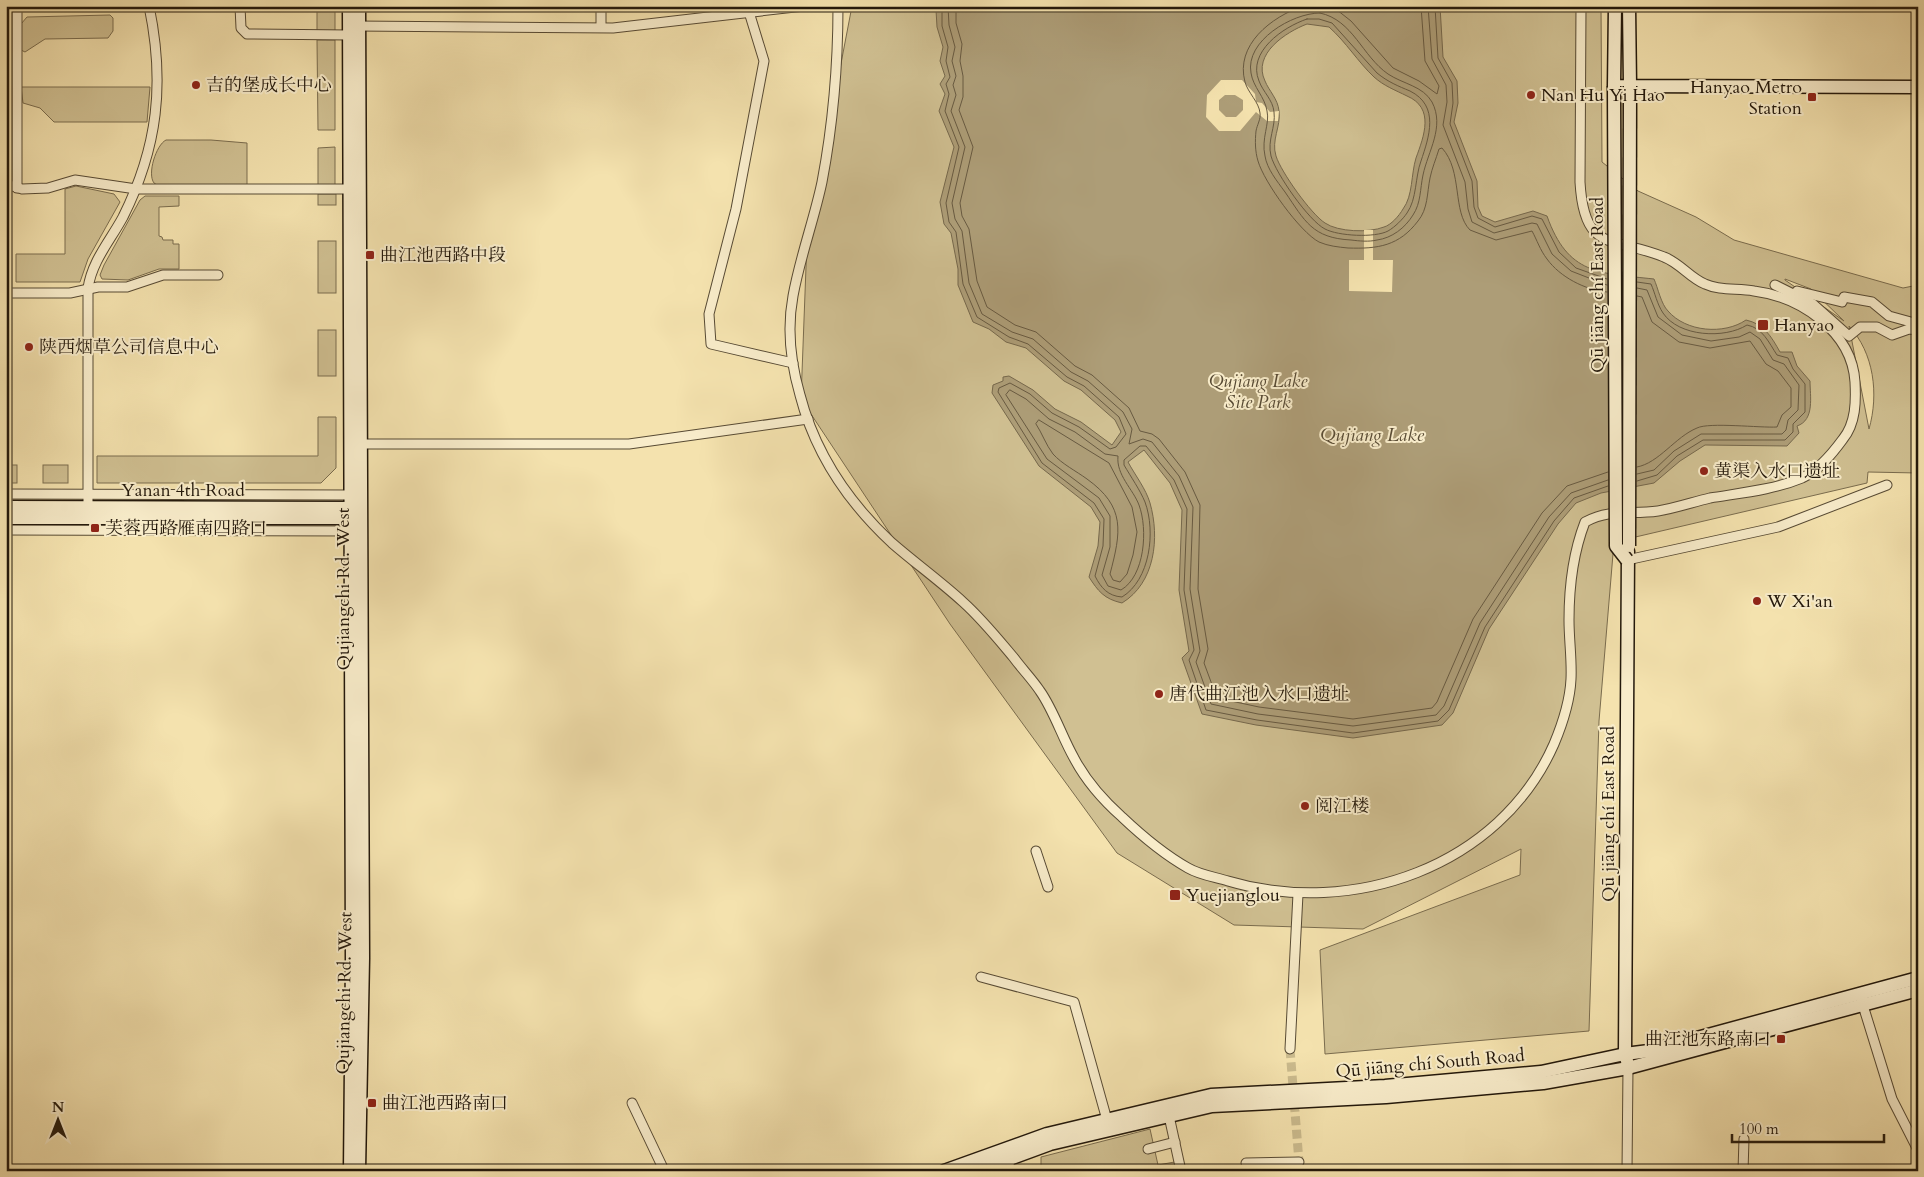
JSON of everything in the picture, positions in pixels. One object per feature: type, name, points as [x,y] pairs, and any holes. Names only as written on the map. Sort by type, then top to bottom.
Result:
[{"type":"main road","name":"Qujiangchi Rd. West","points":[[349,6],[353,29],[360,444],[355,513],[350,1171]]},
{"type":"main road","name":"Qujiangchi Rd. West","points":[[359,6],[353,29],[350,189],[363,958],[359,1171]]},
{"type":"main road","name":"Qū jiāng chí East Road","points":[[1614,6],[1616,546],[1627,560]]},
{"type":"main road","name":"Qū jiāng chí East Road","points":[[1628,1068],[1625,1054],[1627,560],[1629,546],[1630,6]]},
{"type":"main road","points":[[1614,86],[1918,88]]},
{"type":"main road","name":"Yanan 4th Road","points":[[6,507],[88,501],[355,513]]},
{"type":"main road","name":"Yanan 4th Road","points":[[6,518],[355,513]]},
{"type":"main road","name":"Qū jiāng chí South Road","points":[[977,1171],[1050,1144],[1212,1106],[1386,1097],[1543,1082],[1628,1068],[1861,1000],[1918,978]]},
{"type":"main road","name":"Qū jiāng chí South Road","points":[[944,1171],[1007,1160],[1046,1134],[1211,1095],[1386,1086],[1541,1072],[1658,1049],[1861,1000],[1918,990]]},
{"type":"street","points":[[17,6],[17,188]]},
{"type":"street","points":[[6,494],[88,501],[88,289],[93,269],[136,189],[151,142],[158,94],[157,56],[149,6]]},
{"type":"street","points":[[240,6],[241,28],[247,34],[353,29],[601,27],[804,6]]},
{"type":"street","points":[[601,6],[601,27]]},
{"type":"street","points":[[838,6],[836,80],[828,149],[813,223],[792,300],[790,335],[800,399],[820,451],[839,484],[892,542],[965,604],[992,631],[1042,693],[1076,763],[1122,818],[1191,870],[1250,887],[1298,894],[1338,893],[1420,873],[1460,853],[1502,820],[1524,795],[1549,755],[1565,712],[1571,681],[1569,616],[1572,577],[1576,544],[1585,522],[1600,513],[1659,511],[1681,504],[1775,486],[1803,477],[1827,459],[1847,434],[1851,425],[1856,399],[1854,368],[1849,354],[1836,334],[1812,313],[1788,300],[1756,291],[1716,288],[1705,284],[1666,258],[1610,242],[1590,227],[1583,209],[1580,182],[1581,6]]},
{"type":"street","points":[[749,12],[764,61],[736,209],[709,314],[711,344],[793,363]]},
{"type":"street","points":[[6,184],[17,188],[40,190],[74,180],[136,189],[350,189]]},
{"type":"street","points":[[6,293],[70,293],[88,289],[127,286],[164,275],[218,275]]},
{"type":"street","points":[[1918,324],[1889,316],[1872,302],[1844,297],[1842,302],[1775,285],[1813,304],[1849,336],[1860,326],[1877,327],[1892,335],[1909,329],[1918,330]]},
{"type":"street","points":[[360,444],[629,444],[808,419]]},
{"type":"street","points":[[1627,560],[1778,527],[1887,484]]},
{"type":"street","points":[[6,530],[355,513]]},
{"type":"street","points":[[1036,851],[1048,887]]},
{"type":"street","points":[[1290,1049],[1298,894]]},
{"type":"street","points":[[981,977],[1074,1002],[1106,1120]]},
{"type":"street","points":[[1861,1000],[1892,1099],[1918,1150]]},
{"type":"street","points":[[1627,1171],[1628,1068]]},
{"type":"street","points":[[632,1103],[662,1166],[662,1171]]},
{"type":"street","points":[[1169,1116],[1181,1171]]},
{"type":"street","points":[[1743,1171],[1744,1139]]},
{"type":"street","points":[[1148,1149],[1175,1142]]},
{"type":"street","points":[[1246,1163],[1299,1162]]},
{"type":"green space","points":[[6,6],[13,6],[13,18],[6,28]]},
{"type":"green space","points":[[317,6],[335,6],[335,32],[317,32]]},
{"type":"green space","name":"Qujiang Lake Site Park","points":[[852,6],[1601,6],[1602,162],[1638,191],[1696,217],[1734,240],[1903,288],[1918,285],[1918,473],[1868,472],[1867,483],[1614,542],[1599,721],[1589,1031],[1325,1054],[1320,950],[1520,875],[1521,849],[1363,929],[1234,925],[1117,853],[950,624],[801,399],[807,241]],"holes":[[[1785,280],[1811,289],[1844,321]],[[1849,326],[1864,349],[1872,374],[1874,402],[1869,429]]]},
{"type":"green space","points":[[110,15],[113,18],[113,31],[108,38],[45,39],[25,52],[21,50],[21,24],[27,17]]},
{"type":"green space","points":[[317,40],[335,40],[335,130],[318,130]]},
{"type":"green space","points":[[6,76],[13,76],[13,105],[6,112]]},
{"type":"green space","points":[[21,87],[150,87],[147,122],[54,122],[40,108],[23,103]]},
{"type":"green space","points":[[166,140],[211,140],[247,143],[247,185],[157,185],[152,179],[152,167],[156,153]]},
{"type":"green space","points":[[335,147],[335,186],[318,186],[318,148]]},
{"type":"green space","points":[[76,186],[114,194],[120,202],[88,259],[80,282],[16,282],[16,254],[65,254],[65,189]]},
{"type":"green space","points":[[318,194],[336,194],[336,205],[318,205]]},
{"type":"green space","points":[[145,196],[179,196],[179,206],[159,207],[159,236],[163,240],[173,240],[173,244],[179,244],[179,269],[159,269],[128,280],[102,279],[100,275],[104,265],[140,200]]},
{"type":"green space","points":[[318,241],[336,241],[336,293],[318,293]]},
{"type":"green space","points":[[318,330],[336,330],[336,376],[318,376]]},
{"type":"green space","points":[[318,417],[336,417],[336,468],[321,483],[97,483],[97,456],[318,456]]},
{"type":"green space","points":[[6,465],[17,465],[17,483],[6,483]]},
{"type":"green space","points":[[43,465],[68,465],[68,483],[43,483]]},
{"type":"green space","points":[[1150,1129],[1158,1165],[1180,1161],[1182,1171],[1041,1171],[1041,1157]]},
{"type":"water","name":"Qujiang Lake","points":[[938,6],[1440,6],[1443,57],[1457,81],[1458,103],[1454,122],[1477,181],[1478,207],[1482,216],[1495,222],[1533,211],[1547,216],[1555,235],[1565,250],[1576,260],[1602,272],[1654,279],[1668,311],[1676,318],[1695,327],[1705,329],[1727,328],[1746,320],[1758,324],[1770,336],[1780,352],[1792,352],[1797,366],[1810,381],[1811,400],[1807,419],[1797,426],[1799,433],[1787,446],[1705,445],[1680,461],[1654,483],[1601,493],[1576,503],[1558,524],[1489,629],[1453,713],[1442,725],[1353,738],[1256,725],[1202,714],[1182,658],[1189,651],[1179,590],[1182,510],[1170,483],[1144,450],[1128,462],[1150,503],[1154,531],[1152,559],[1142,584],[1133,594],[1122,603],[1106,597],[1089,577],[1098,546],[1100,522],[1091,507],[1039,466],[992,393],[993,385],[1003,381],[1003,377],[1009,376],[1033,390],[1055,409],[1081,422],[1112,445],[1121,432],[1115,420],[1081,390],[1064,381],[1026,348],[1006,342],[989,329],[973,322],[958,285],[958,269],[951,233],[944,224],[940,202],[954,147],[939,111],[945,94],[940,84],[945,76],[940,61],[943,47],[937,27],[936,10]],"holes":[[[1307,24],[1329,27],[1374,77],[1416,101],[1424,115],[1424,132],[1414,164],[1409,198],[1392,222],[1378,229],[1362,231],[1345,230],[1325,223],[1312,211],[1297,192],[1276,156],[1275,144],[1279,111],[1277,103],[1265,81],[1262,71],[1263,62],[1273,45],[1290,32]]]},
{"type":"pier","points":[[1221,80],[1242,80],[1255,94],[1256,102],[1262,103],[1270,112],[1279,111],[1278,121],[1267,121],[1256,112],[1240,131],[1219,131],[1206,117],[1207,95]],"holes":[[[1225,95],[1235,95],[1243,100],[1243,110],[1236,117],[1226,117],[1219,110],[1219,100]]]},
{"type":"pier","points":[[1364,230],[1373,230],[1373,260],[1393,260],[1392,292],[1349,291],[1349,260],[1364,260]]},
{"type":"tunnel","points":[[1290,1049],[1299,1162]]},
{"type":"place","name":"吉的堡成长中心","points":[[196,85]]},
{"type":"place","name":"Nan Hu Yi Hao","points":[[1531,95]]},
{"type":"place","name":"Hanyao Metro Station","points":[[1812,97]]},
{"type":"place","name":"曲江池西路中段","points":[[370,255]]},
{"type":"place","name":"Hanyao","points":[[1763,325]]},
{"type":"place","name":"陕西烟草公司信息中心","points":[[29,347]]},
{"type":"place","name":"黄渠入水口遗址","points":[[1704,471]]},
{"type":"place","name":"芙蓉西路雁南四路口","points":[[95,528]]},
{"type":"place","name":"W Xi'an","points":[[1757,601]]},
{"type":"place","name":"唐代曲江池入水口遗址","points":[[1159,694]]},
{"type":"place","name":"阅江楼","points":[[1305,806]]},
{"type":"place","name":"Yuejianglou","points":[[1175,895]]},
{"type":"place","name":"曲江池东路南口","points":[[1781,1039]]},
{"type":"place","name":"曲江池西路南口","points":[[372,1103]]}]
